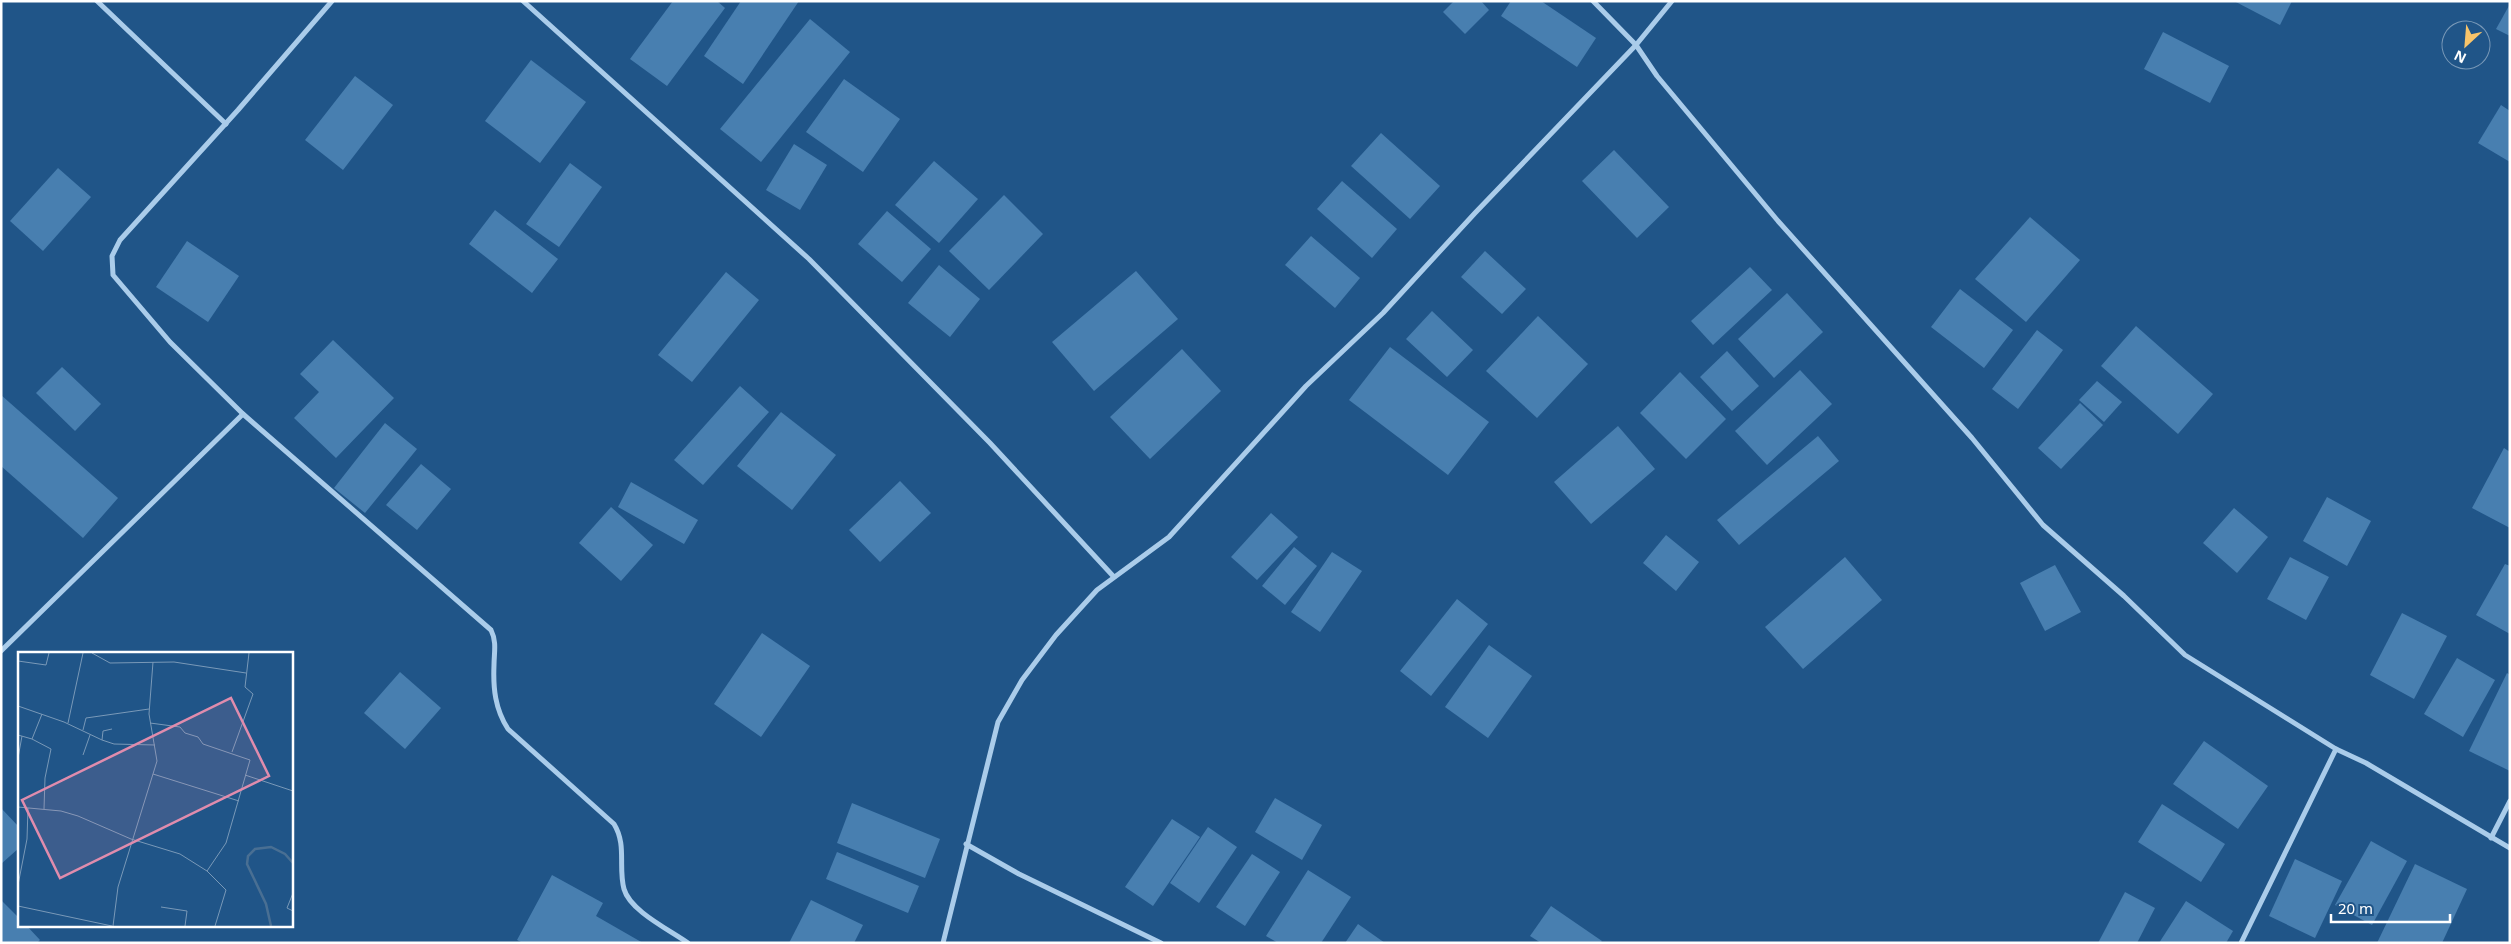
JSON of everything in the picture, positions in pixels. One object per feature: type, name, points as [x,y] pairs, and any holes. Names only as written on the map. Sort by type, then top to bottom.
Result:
[{"type":"street","points":[[97,1],[226,124]]},
{"type":"street","points":[[332,1],[226,124],[120,240],[112,256],[113,275],[170,342],[243,414],[491,630],[495,646],[494,689],[501,718],[508,729],[614,824],[620,834],[624,889],[632,904],[688,943]]},
{"type":"street","points":[[524,1],[809,259],[990,443],[1114,577]]},
{"type":"street","points":[[1593,1],[1636,45],[1657,76],[1778,221],[1972,438],[2043,525],[2124,596],[2185,655],[2336,749],[2366,763],[2510,848]]},
{"type":"street","points":[[943,943],[966,844],[998,722],[1022,680],[1056,635],[1096,590],[1169,537],[1306,386],[1383,313],[1475,213],[1636,45],[1672,1]]},
{"type":"street","points":[[1,651],[243,414]]},
{"type":"street","points":[[2241,943],[2336,749]]},
{"type":"street","points":[[2491,838],[2510,801]]},
{"type":"street","points":[[966,844],[1019,874],[1161,943]]},
{"type":"building","points":[[673,1],[717,1],[725,8],[667,86],[630,59]]},
{"type":"building","points":[[741,1],[799,1],[743,84],[704,56]]},
{"type":"building","points":[[1454,1],[1481,1],[1489,10],[1465,34],[1443,12]]},
{"type":"building","points":[[1511,1],[1541,1],[1596,38],[1577,67],[1501,16]]},
{"type":"building","points":[[2234,1],[2292,1],[2280,25]]},
{"type":"building","points":[[2510,4],[2510,36],[2496,29]]},
{"type":"building","points":[[810,19],[850,52],[761,162],[720,129]]},
{"type":"building","points":[[2163,32],[2229,66],[2210,103],[2144,69]]},
{"type":"building","points":[[531,60],[586,102],[540,163],[485,121]]},
{"type":"building","points":[[355,76],[393,105],[343,170],[305,140]]},
{"type":"building","points":[[844,79],[900,119],[863,172],[806,132]]},
{"type":"building","points":[[2501,105],[2510,111],[2510,162],[2478,143]]},
{"type":"building","points":[[1381,133],[1440,186],[1410,219],[1351,166]]},
{"type":"building","points":[[794,144],[827,165],[800,210],[766,190]]},
{"type":"building","points":[[1614,150],[1669,207],[1637,238],[1582,181]]},
{"type":"building","points":[[934,161],[978,199],[939,243],[895,205]]},
{"type":"building","points":[[570,163],[602,187],[559,247],[526,224]]},
{"type":"building","points":[[58,168],[91,197],[43,251],[10,221]]},
{"type":"building","points":[[1342,181],[1397,229],[1372,258],[1317,209]]},
{"type":"building","points":[[1004,195],[1043,234],[989,290],[949,251]]},
{"type":"building","points":[[495,210],[558,259],[532,293],[469,244]]},
{"type":"building","points":[[887,211],[931,249],[902,282],[858,244]]},
{"type":"building","points":[[2030,217],[2080,260],[2026,322],[1975,279]]},
{"type":"building","points":[[1311,236],[1360,278],[1335,308],[1285,265]]},
{"type":"building","points":[[187,241],[239,276],[208,322],[156,287]]},
{"type":"building","points":[[1485,251],[1526,289],[1502,314],[1461,277]]},
{"type":"building","points":[[939,265],[980,299],[950,337],[908,303]]},
{"type":"building","points":[[1750,267],[1772,290],[1713,345],[1691,321]]},
{"type":"building","points":[[1136,271],[1178,319],[1094,391],[1052,342]]},
{"type":"building","points":[[726,272],[759,300],[692,382],[658,355]]},
{"type":"building","points":[[1960,289],[2013,330],[1984,368],[1931,327]]},
{"type":"building","points":[[1787,293],[1823,332],[1774,378],[1738,339]]},
{"type":"building","points":[[1432,311],[1473,350],[1447,377],[1406,339]]},
{"type":"building","points":[[1538,316],[1588,364],[1537,418],[1486,371]]},
{"type":"building","points":[[2136,326],[2213,394],[2178,434],[2101,366]]},
{"type":"building","points":[[2037,330],[2063,350],[2018,409],[1992,389]]},
{"type":"building","points":[[333,340],[394,398],[336,458],[294,418],[319,392],[300,374]]},
{"type":"building","points":[[1390,347],[1489,422],[1448,475],[1349,400]]},
{"type":"building","points":[[1182,349],[1221,391],[1150,459],[1110,417]]},
{"type":"building","points":[[1727,351],[1759,386],[1732,411],[1700,377]]},
{"type":"building","points":[[62,367],[101,404],[75,431],[36,393]]},
{"type":"building","points":[[1800,370],[1832,404],[1767,465],[1735,431]]},
{"type":"building","points":[[1680,372],[1726,419],[1686,459],[1640,413]]},
{"type":"building","points":[[2097,381],[2122,402],[2104,422],[2079,400]]},
{"type":"building","points":[[740,386],[769,412],[703,485],[674,460]]},
{"type":"building","points":[[1,395],[118,498],[83,538],[1,466]]},
{"type":"building","points":[[2080,403],[2103,425],[2061,469],[2038,448]]},
{"type":"building","points":[[781,412],[836,455],[792,510],[737,466]]},
{"type":"building","points":[[385,423],[417,449],[365,513],[334,488]]},
{"type":"building","points":[[1618,426],[1655,469],[1591,524],[1554,482]]},
{"type":"building","points":[[1818,436],[1839,461],[1739,545],[1717,520]]},
{"type":"building","points":[[2504,448],[2510,452],[2510,528],[2472,508]]},
{"type":"building","points":[[421,464],[451,489],[417,530],[386,505]]},
{"type":"building","points":[[900,481],[931,513],[880,562],[849,530]]},
{"type":"building","points":[[631,482],[698,520],[684,544],[618,507]]},
{"type":"building","points":[[2327,497],[2371,521],[2347,566],[2303,541]]},
{"type":"building","points":[[611,507],[653,545],[621,581],[579,543]]},
{"type":"building","points":[[2234,508],[2268,537],[2237,573],[2203,543]]},
{"type":"building","points":[[1271,513],[1298,537],[1257,580],[1231,557]]},
{"type":"building","points":[[1666,535],[1699,562],[1676,591],[1643,563]]},
{"type":"building","points":[[1294,547],[1317,566],[1285,605],[1262,586]]},
{"type":"building","points":[[1332,552],[1362,571],[1320,632],[1291,612]]},
{"type":"building","points":[[1845,557],[1882,600],[1803,669],[1765,627]]},
{"type":"building","points":[[2290,557],[2329,577],[2306,620],[2267,599]]},
{"type":"building","points":[[2505,564],[2510,566],[2510,634],[2476,615]]},
{"type":"building","points":[[2055,565],[2081,612],[2045,631],[2020,583]]},
{"type":"building","points":[[1457,599],[1488,624],[1431,696],[1400,671]]},
{"type":"building","points":[[2402,613],[2447,636],[2414,699],[2370,675]]},
{"type":"building","points":[[762,633],[810,666],[761,737],[714,704]]},
{"type":"building","points":[[1489,645],[1532,676],[1488,738],[1445,707]]},
{"type":"building","points":[[2457,658],[2495,680],[2463,737],[2424,714]]},
{"type":"building","points":[[400,672],[441,708],[405,749],[364,713]]},
{"type":"building","points":[[2507,673],[2510,675],[2510,771],[2469,751]]},
{"type":"building","points":[[2204,741],[2268,786],[2238,829],[2173,784]]},
{"type":"building","points":[[1275,798],[1322,825],[1302,860],[1255,832]]},
{"type":"building","points":[[852,803],[940,839],[925,878],[837,843]]},
{"type":"building","points":[[2162,804],[2225,844],[2201,882],[2138,842]]},
{"type":"building","points":[[1,808],[18,826],[18,849],[1,864]]},
{"type":"building","points":[[1172,819],[1200,837],[1153,906],[1125,887]]},
{"type":"building","points":[[1208,827],[1237,847],[1199,903],[1170,883]]},
{"type":"building","points":[[2371,841],[2407,861],[2372,925],[2335,905]]},
{"type":"building","points":[[837,852],[919,886],[908,913],[826,879]]},
{"type":"building","points":[[1252,854],[1280,872],[1245,926],[1216,907]]},
{"type":"building","points":[[2295,859],[2342,881],[2315,938],[2269,916]]},
{"type":"building","points":[[2415,864],[2467,889],[2442,943],[2377,943]]},
{"type":"building","points":[[1308,870],[1351,897],[1321,943],[1278,943],[1266,936]]},
{"type":"building","points":[[552,875],[603,903],[596,916],[643,943],[523,943],[517,940]]},
{"type":"building","points":[[2125,892],[2155,908],[2137,943],[2098,943]]},
{"type":"building","points":[[1,900],[18,917],[18,926],[27,926],[40,940],[37,943],[1,943]]},
{"type":"building","points":[[811,900],[863,925],[854,943],[789,943]]},
{"type":"building","points":[[2186,901],[2233,931],[2226,943],[2159,943]]},
{"type":"building","points":[[1551,906],[1602,941],[1600,943],[1541,943],[1530,936]]},
{"type":"building","points":[[1358,924],[1385,943],[1345,943]]}]
